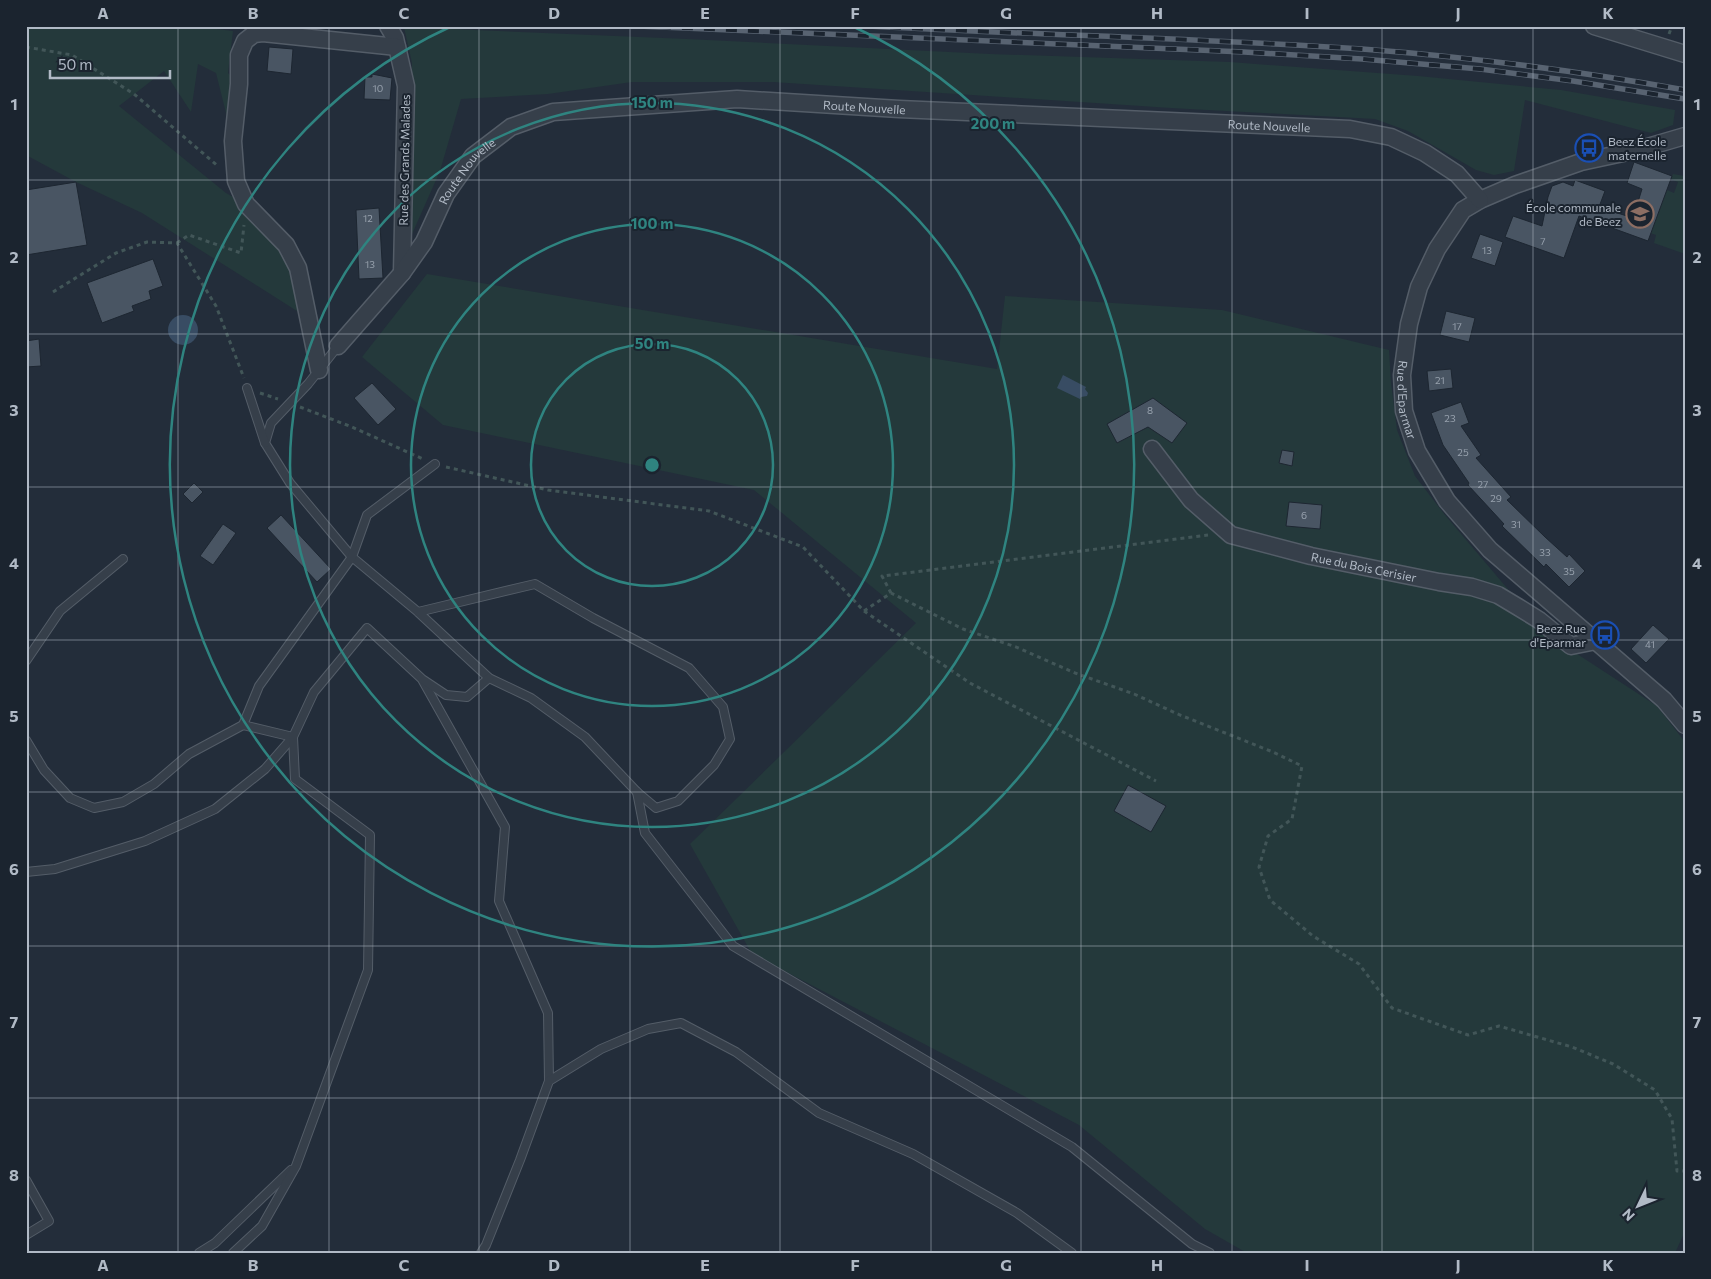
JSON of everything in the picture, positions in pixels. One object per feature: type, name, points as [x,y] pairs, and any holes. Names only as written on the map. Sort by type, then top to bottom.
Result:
[{"type":"street","points":[[1594,26],[1685,54]]},
{"type":"street","name":"Rue des Grands Malades","points":[[319,370],[298,268],[286,245],[246,204],[236,181],[233,141],[239,84],[239,55],[246,41],[254,34],[393,37],[406,86],[402,274]]},
{"type":"street","name":"Route Nouvelle","points":[[338,346],[402,274],[424,242],[446,194],[473,156],[511,127],[553,112],[737,100],[1350,129],[1391,137],[1425,153],[1457,174],[1480,200]]},
{"type":"street","name":"Rue d'Eparmar","points":[[1685,136],[1637,150],[1581,162],[1515,185],[1480,200],[1463,210],[1437,249],[1419,287],[1409,324],[1402,375],[1404,411],[1417,451],[1447,500],[1490,550],[1664,700],[1685,725]]},
{"type":"street","name":"Rue du Bois Cerisier","points":[[1152,449],[1191,500],[1231,535],[1310,556],[1472,587],[1498,595],[1539,620],[1571,646],[1596,641]]},
{"type":"lane","points":[[265,443],[272,423],[308,384],[338,346]]},
{"type":"lane","points":[[247,388],[265,443],[290,483],[352,557],[418,612],[488,678],[531,698],[585,737],[637,792],[656,808],[678,801],[714,765],[730,739],[723,707],[689,668],[593,618],[535,584],[418,612]]},
{"type":"lane","points":[[26,740],[44,770],[70,798],[94,808],[123,802],[154,784],[189,754],[243,725],[259,686],[352,557],[367,515],[435,464]]},
{"type":"lane","points":[[26,660],[60,612],[123,559]]},
{"type":"lane","points":[[26,872],[55,870],[146,841],[215,809],[265,769],[293,737],[314,692],[367,628],[422,679],[446,695],[467,697],[488,678]]},
{"type":"lane","points":[[422,679],[505,827],[500,901],[548,1013],[549,1081],[520,1160],[486,1245],[481,1253]]},
{"type":"lane","points":[[243,725],[293,737]]},
{"type":"lane","points":[[233,1253],[262,1226],[296,1166],[368,970],[370,835],[295,779],[293,737]]},
{"type":"lane","points":[[637,792],[645,834],[733,946],[1072,1147],[1192,1244],[1210,1253]]},
{"type":"lane","points":[[549,1081],[601,1049],[648,1029],[681,1023],[736,1052],[820,1113],[913,1154],[1017,1213],[1072,1253]]},
{"type":"lane","points":[[199,1253],[215,1243],[296,1166]]},
{"type":"lane","points":[[26,1180],[49,1221],[26,1235]]},
{"type":"path","points":[[26,48],[72,55],[126,89],[236,181]]},
{"type":"path","points":[[53,292],[116,253],[148,242],[178,243],[189,234],[242,253],[246,204]]},
{"type":"path","points":[[178,243],[216,306],[247,388],[352,427],[435,464],[548,490],[708,511],[803,547],[864,611],[970,683],[1156,781]]},
{"type":"path","points":[[1231,535],[1222,534],[882,576],[891,593],[963,629],[1016,647],[1075,673],[1134,694],[1302,766],[1292,819],[1268,836],[1259,867],[1270,900],[1312,936],[1359,964],[1392,1008],[1468,1035],[1499,1026],[1572,1047],[1613,1064],[1655,1090],[1672,1120],[1677,1171],[1685,1172]]},
{"type":"path","points":[[864,611],[891,593]]},
{"type":"green space","points":[[26,26],[193,26],[233,31],[228,73],[239,84],[233,141],[216,73],[198,64],[191,112],[164,71],[119,106],[226,193],[246,204],[286,245],[308,318],[142,213],[76,182],[26,155]]},
{"type":"green space","points":[[404,27],[990,54],[1230,62],[1418,76],[1561,90],[1675,110],[1673,125],[1651,133],[1525,100],[1514,171],[1494,175],[1476,170],[1408,131],[1375,119],[1171,108],[773,82],[632,82],[548,94],[461,99],[440,171],[408,243],[412,63]]},
{"type":"green space","points":[[1673,174],[1685,176],[1685,254],[1654,243],[1656,235],[1650,233],[1667,190],[1674,193],[1678,182],[1671,179]]},
{"type":"green space","points":[[427,274],[997,369],[1005,296],[1222,310],[1389,350],[1397,430],[1415,476],[1445,515],[1545,633],[1657,706],[1685,742],[1685,1231],[1675,1253],[1247,1253],[1205,1229],[1079,1125],[752,954],[690,844],[916,623],[754,490],[443,425],[362,357]]},
{"type":"water","points":[[183,315],[189,316],[197,324],[197,336],[189,344],[183,345],[177,344],[169,336],[168,330],[169,324],[177,316]]},
{"type":"water","points":[[1063,375],[1086,387],[1087,396],[1080,399],[1057,388]]},
{"type":"building","points":[[269,47],[293,49],[291,74],[267,71]]},
{"type":"building","points":[[372,74],[392,78],[390,100],[364,99],[365,77],[372,77]]},
{"type":"building","points":[[1634,162],[1672,176],[1648,241],[1579,216],[1564,258],[1505,237],[1513,216],[1542,226],[1552,186],[1563,182],[1573,186],[1575,180],[1605,191],[1599,207],[1633,218],[1642,189],[1627,183]]},
{"type":"building","points":[[76,182],[87,245],[26,255],[26,190]]},
{"type":"building","points":[[379,208],[383,278],[359,279],[356,210]]},
{"type":"building","points":[[1480,234],[1503,242],[1495,266],[1471,258]]},
{"type":"building","points":[[153,259],[163,286],[149,291],[151,299],[132,306],[134,311],[102,323],[87,283]]},
{"type":"building","points":[[1446,311],[1475,318],[1469,342],[1440,335]]},
{"type":"building","points":[[39,339],[41,366],[26,367],[26,341]]},
{"type":"building","points":[[1451,369],[1453,388],[1429,391],[1427,371]]},
{"type":"building","points":[[372,383],[396,409],[378,425],[354,398]]},
{"type":"building","points":[[1153,398],[1187,423],[1172,443],[1148,427],[1117,443],[1107,424]]},
{"type":"building","points":[[1461,402],[1469,423],[1461,426],[1481,455],[1476,458],[1511,497],[1507,500],[1567,557],[1569,554],[1585,571],[1569,587],[1546,564],[1544,567],[1502,526],[1504,524],[1468,485],[1469,483],[1443,445],[1431,413]]},
{"type":"building","points":[[1282,450],[1294,452],[1292,466],[1279,463]]},
{"type":"building","points":[[194,483],[203,492],[192,503],[183,494]]},
{"type":"building","points":[[1289,502],[1322,505],[1320,529],[1286,526]]},
{"type":"building","points":[[281,515],[331,569],[317,582],[267,528]]},
{"type":"building","points":[[223,524],[236,533],[213,565],[200,556]]},
{"type":"building","points":[[1653,625],[1669,639],[1646,663],[1631,649]]},
{"type":"building","points":[[1128,785],[1166,806],[1151,832],[1114,811]]},
{"type":"railway","points":[[638,26],[1244,52],[1362,59],[1480,69],[1573,81],[1685,99]]},
{"type":"railway","points":[[868,26],[1362,49],[1524,65],[1685,90]]},
{"type":"place","name":"Beez École maternelle","points":[[1589,148]]},
{"type":"place","name":"École communale de Beez","points":[[1640,214]]},
{"type":"place","name":"Beez Rue d'Eparmar","points":[[1605,635]]}]
